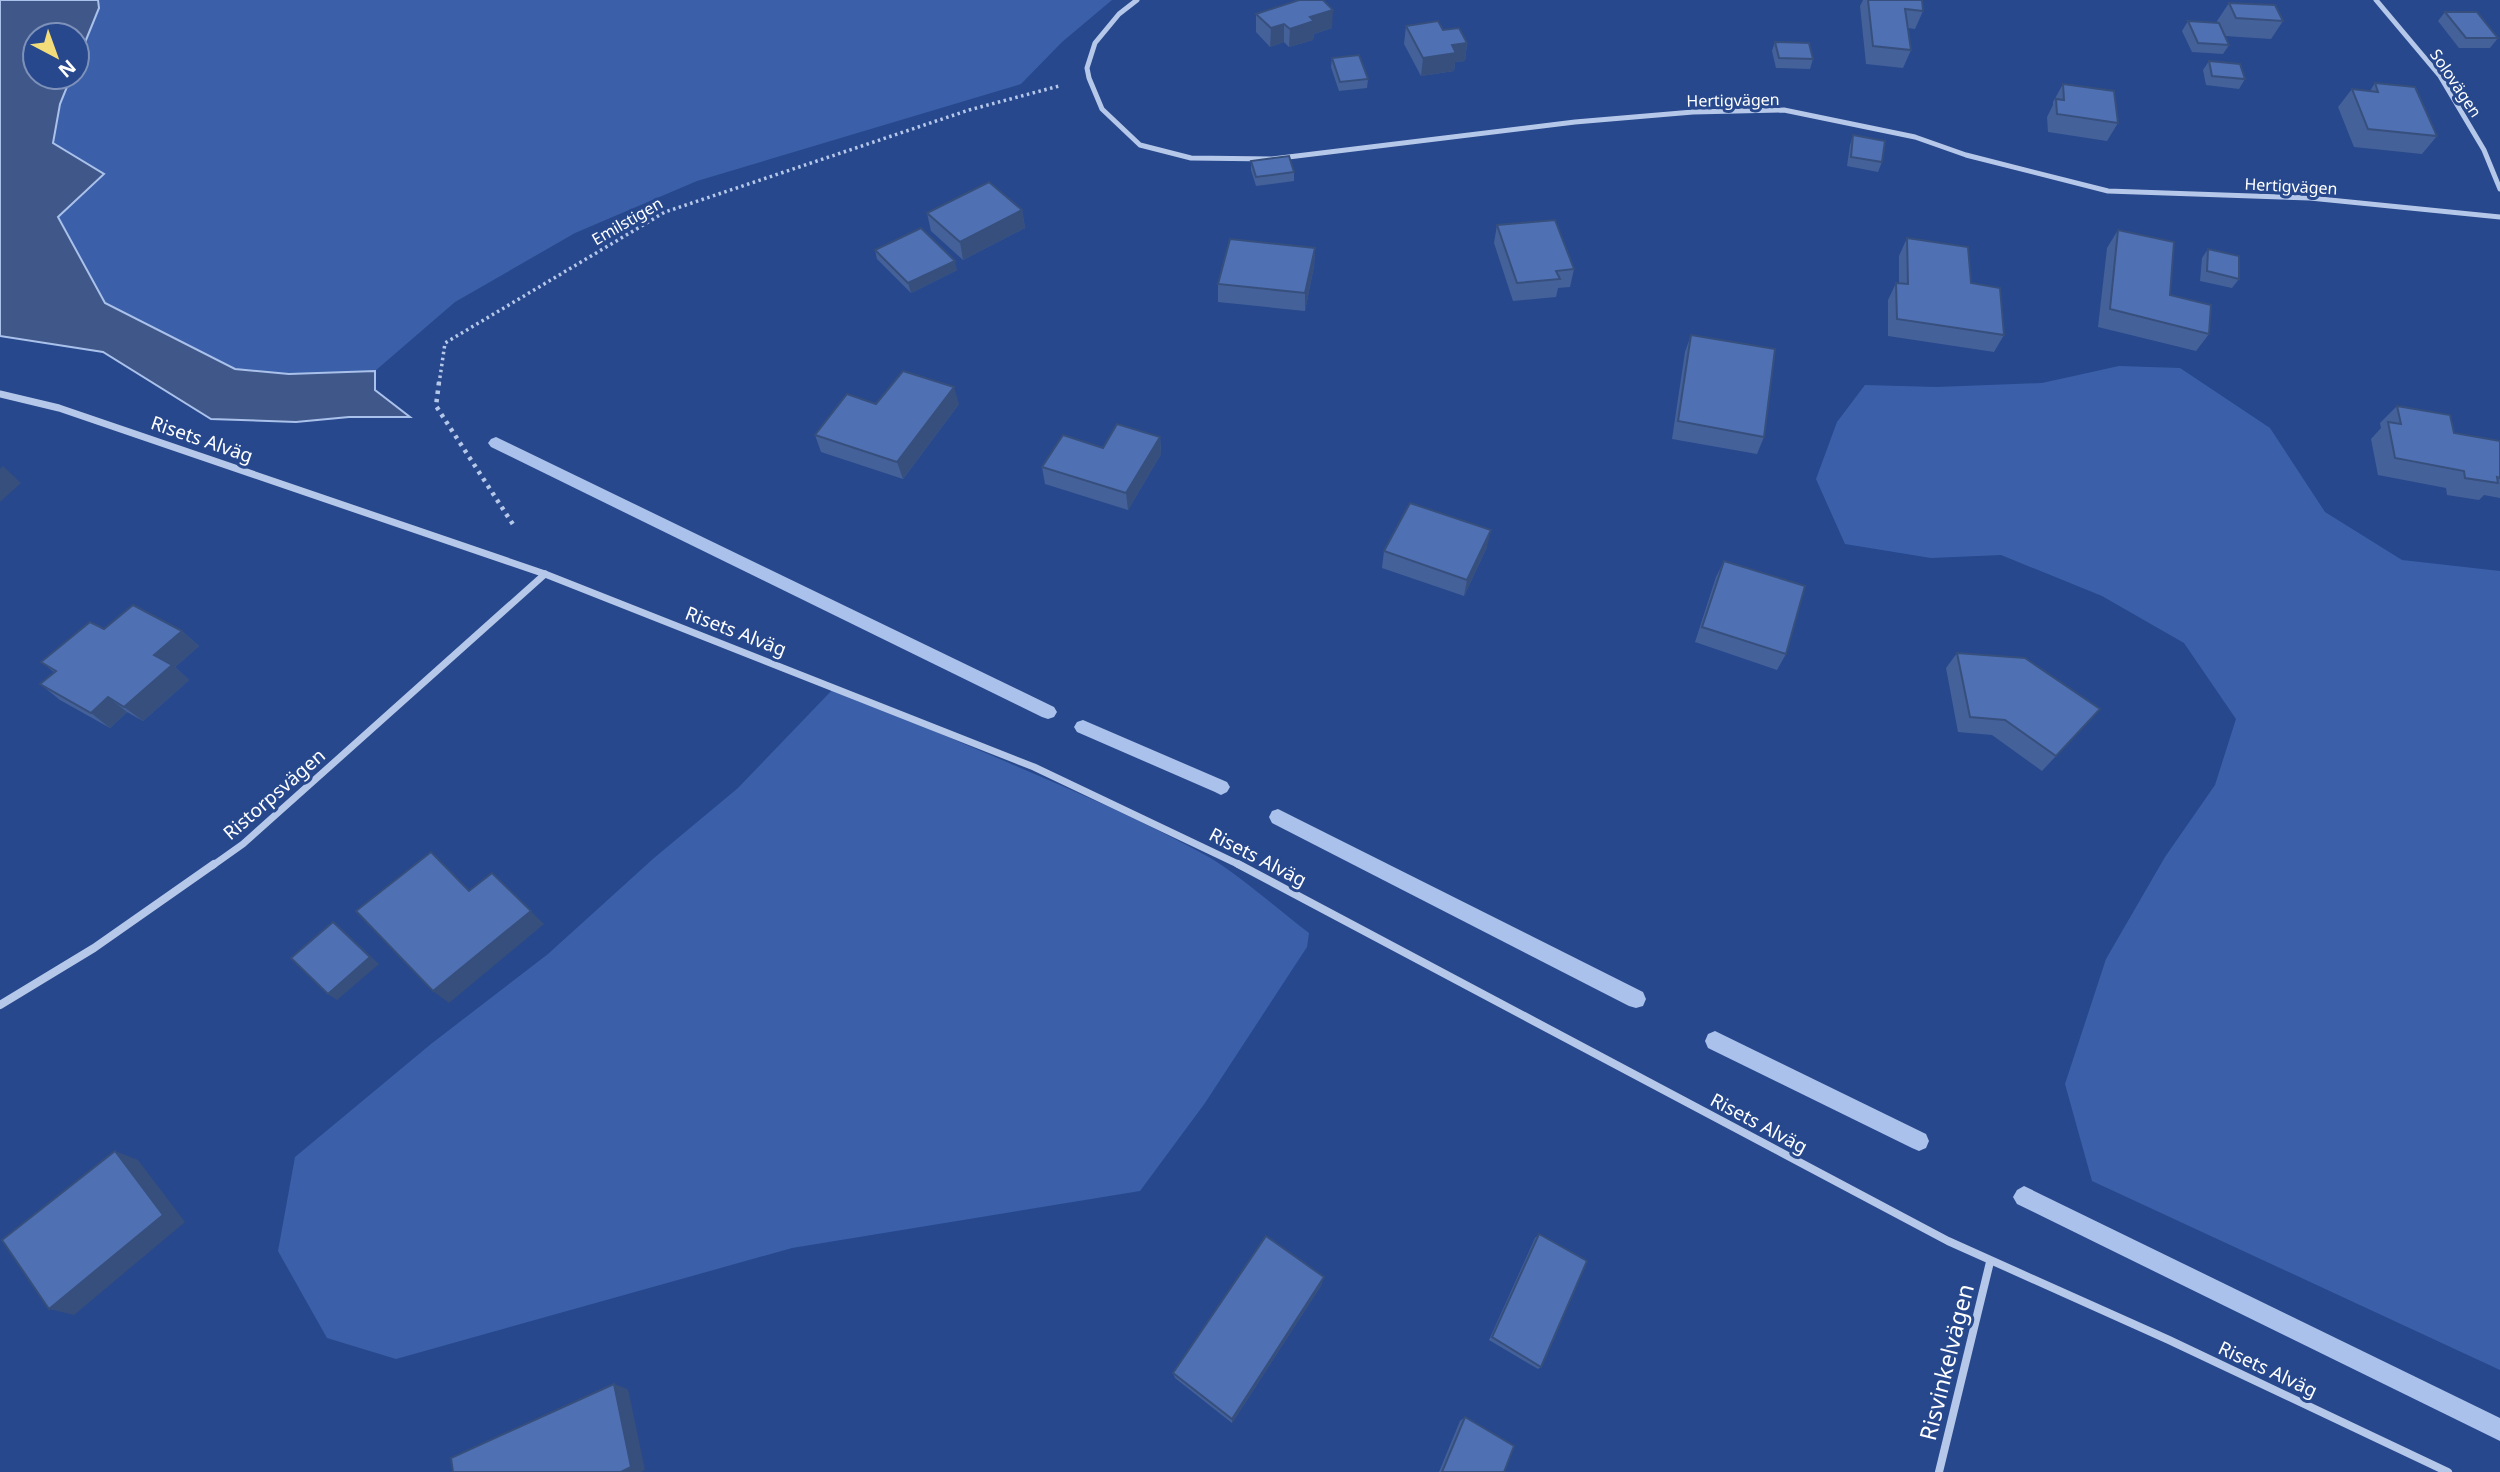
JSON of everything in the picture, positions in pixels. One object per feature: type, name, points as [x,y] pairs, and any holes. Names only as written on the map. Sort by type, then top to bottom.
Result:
[{"type":"street","name":"Hertigvägen","points":[[1137,0],[1119,14],[1095,43],[1087,68],[1089,78],[1102,109],[1140,145],[1191,158],[1272,159],[1575,122],[1693,112],[1784,110],[1915,137],[1966,155],[2108,191],[2310,198],[2500,217]]},
{"type":"street","name":"Solovägen","points":[[2376,0],[2440,76],[2484,150],[2500,189]]},
{"type":"street","name":"Risets Alväg","points":[[0,394],[59,408],[545,574],[1034,767],[1209,849],[1990,1262],[2169,1340],[2448,1472]]},
{"type":"street","name":"Ristorpsvägen","points":[[0,1005],[94,948],[243,844],[545,574]]},
{"type":"street","name":"Risvinkelvägen","points":[[1938,1472],[1990,1262]]},
{"type":"path","name":"Emilstigen","points":[[545,574],[436,406],[445,343],[665,212],[969,110],[1089,78]]},
{"type":"shaded area","points":[[0,0],[98,0],[99,8],[91,28],[91,21],[21,21],[21,91],[65,91],[60,104],[53,143],[104,174],[58,217],[105,303],[235,369],[289,374],[375,371],[375,390],[410,417],[349,417],[296,422],[211,419],[103,352],[0,336]]},
{"type":"shaded area","points":[[98,0],[1112,0],[1062,42],[1021,84],[697,181],[575,233],[455,302],[375,371],[289,374],[235,369],[105,303],[58,216],[52,143],[65,91],[91,91],[91,28],[99,8]]},
{"type":"shaded area","points":[[2119,366],[2180,368],[2270,428],[2325,512],[2402,560],[2500,571],[2500,1370],[2092,1181],[2065,1084],[2106,959],[2165,857],[2215,785],[2236,719],[2184,643],[2102,596],[2001,555],[1931,558],[1845,544],[1816,479],[1837,422],[1865,385],[1936,387],[2042,383]]},
{"type":"shaded area","points":[[836,686],[1162,832],[1220,864],[1309,933],[1307,947],[1205,1103],[1140,1191],[792,1248],[396,1359],[327,1338],[278,1251],[295,1157],[431,1044],[548,954],[654,858],[738,788]]},
{"type":"building","points":[[1299,0],[1323,0],[1333,10],[1310,17],[1314,21],[1290,29],[1284,24],[1271,28],[1256,14]]},
{"type":"building","points":[[1868,0],[1922,0],[1923,11],[1905,9],[1911,50],[1873,46]]},
{"type":"building","points":[[2229,3],[2275,5],[2283,21],[2236,18]]},
{"type":"building","points":[[2445,12],[2477,12],[2498,38],[2466,38]]},
{"type":"building","points":[[1438,21],[1443,30],[1459,28],[1467,43],[1452,45],[1456,53],[1423,58],[1406,26]]},
{"type":"building","points":[[2188,21],[2219,23],[2229,45],[2198,43]]},
{"type":"building","points":[[1775,42],[1809,43],[1813,59],[1779,58]]},
{"type":"building","points":[[1359,55],[1368,79],[1340,82],[1332,58]]},
{"type":"building","points":[[2209,61],[2240,64],[2245,79],[2212,76]]},
{"type":"building","points":[[2375,83],[2415,87],[2437,136],[2368,129],[2352,89],[2378,92]]},
{"type":"building","points":[[2063,84],[2114,91],[2118,123],[2057,114],[2056,99],[2064,100]]},
{"type":"building","points":[[1853,135],[1885,141],[1882,162],[1851,157]]},
{"type":"building","points":[[1289,156],[1294,172],[1256,177],[1251,161]]},
{"type":"building","points":[[989,182],[1022,210],[960,242],[927,213]]},
{"type":"building","points":[[1555,220],[1574,269],[1556,271],[1560,279],[1517,283],[1497,225]]},
{"type":"building","points":[[921,228],[955,261],[908,283],[875,250]]},
{"type":"building","points":[[2118,230],[2174,242],[2170,295],[2211,305],[2209,334],[2110,309]]},
{"type":"building","points":[[1907,238],[1968,247],[1971,283],[2000,288],[2004,335],[1897,319],[1896,283],[1908,284]]},
{"type":"building","points":[[1230,239],[1315,248],[1305,293],[1218,284]]},
{"type":"building","points":[[2208,249],[2239,256],[2239,279],[2207,271]]},
{"type":"building","points":[[1691,335],[1775,349],[1764,437],[1678,421]]},
{"type":"building","points":[[903,371],[954,387],[897,462],[815,435],[847,394],[876,404]]},
{"type":"building","points":[[2397,406],[2450,415],[2454,433],[2500,441],[2498,483],[2465,478],[2464,471],[2395,458],[2388,422],[2401,424]]},
{"type":"building","points":[[1117,424],[1160,437],[1126,493],[1042,467],[1063,435],[1103,448]]},
{"type":"building","points":[[1410,503],[1491,530],[1467,580],[1384,551]]},
{"type":"building","points":[[1724,561],[1805,586],[1786,654],[1702,627]]},
{"type":"building","points":[[133,605],[182,631],[154,655],[172,665],[124,707],[108,697],[91,713],[40,684],[56,671],[41,662],[90,622],[104,629]]},
{"type":"building","points":[[1957,653],[2025,658],[2100,709],[2056,756],[2005,720],[1970,717]]},
{"type":"building","points":[[431,852],[469,891],[492,873],[531,911],[433,991],[356,911]]},
{"type":"building","points":[[333,922],[370,957],[328,994],[291,958]]},
{"type":"building","points":[[115,1151],[163,1215],[49,1309],[2,1240]]},
{"type":"building","points":[[1539,1234],[1587,1261],[1541,1367],[1492,1337]]},
{"type":"building","points":[[1266,1236],[1324,1277],[1232,1419],[1173,1373]]},
{"type":"building","points":[[614,1384],[631,1467],[621,1472],[453,1472],[451,1458]]},
{"type":"building","points":[[1465,1417],[1514,1446],[1504,1472],[1442,1472]]},
{"type":"waterway","points":[[496,443],[1048,712]]},
{"type":"waterway","points":[[1083,727],[1221,787]]},
{"type":"waterway","points":[[1278,817],[1636,999]]},
{"type":"waterway","points":[[1715,1041],[1919,1141]]},
{"type":"waterway","points":[[2024,1197],[2500,1430]]}]
